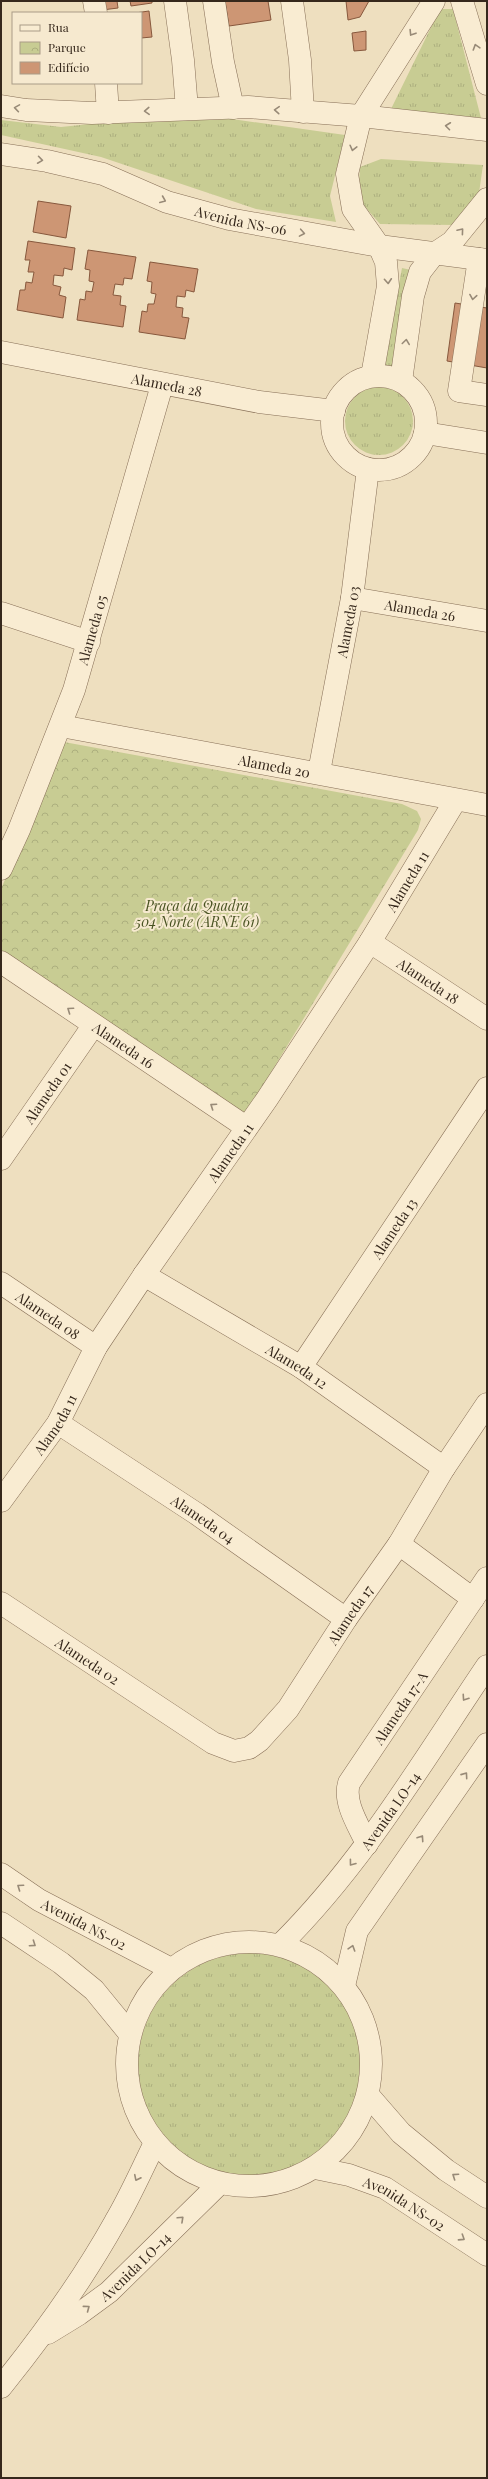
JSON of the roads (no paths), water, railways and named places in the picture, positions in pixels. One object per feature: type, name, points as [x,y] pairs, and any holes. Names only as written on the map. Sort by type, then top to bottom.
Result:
[{"type":"street","points":[[94,1],[96,12]]},
{"type":"street","points":[[175,1],[183,60],[186,108]]},
{"type":"street","points":[[214,1],[223,62],[233,108]]},
{"type":"street","points":[[292,1],[300,60],[303,112]]},
{"type":"street","points":[[372,376],[388,286],[386,262],[379,246],[353,209],[347,174],[361,116],[434,1]]},
{"type":"street","points":[[462,1],[487,84]]},
{"type":"street","points":[[106,84],[108,113]]},
{"type":"street","points":[[1,106],[26,110],[108,113],[186,108],[233,108],[361,116],[487,130]]},
{"type":"street","name":"Avenida NS-06","points":[[1,154],[47,161],[103,174],[167,202],[228,220],[379,246],[483,260]]},
{"type":"street","points":[[401,381],[413,296],[420,272],[434,254],[452,242],[487,199]]},
{"type":"street","points":[[483,260],[459,390],[487,395]]},
{"type":"street","name":"Alameda 28","points":[[1,352],[258,402],[334,411]]},
{"type":"street","points":[[372,376],[387,376],[401,381],[420,399],[425,411],[425,433],[417,450],[408,460],[396,467],[382,470],[368,469],[355,463],[343,453],[336,440],[332,426],[334,411],[339,398],[348,388],[359,380],[372,376]]},
{"type":"street","name":"Alameda 05","points":[[1,869],[61,726],[89,642],[162,384]]},
{"type":"street","points":[[425,433],[487,443]]},
{"type":"street","name":"Alameda 03","points":[[318,772],[352,598],[368,469]]},
{"type":"street","name":"Alameda 26","points":[[352,598],[487,621]]},
{"type":"street","points":[[1,612],[89,642]]},
{"type":"street","name":"Alameda 20","points":[[61,726],[318,772],[455,801],[487,806]]},
{"type":"street","name":"Alameda 11","points":[[1,1500],[58,1423],[96,1347],[246,1127],[267,1099],[370,942],[455,801]]},
{"type":"street","name":"Alameda 18","points":[[370,942],[487,1019]]},
{"type":"street","name":"Alameda 16","points":[[1,962],[93,1026],[246,1127]]},
{"type":"street","name":"Alameda 01","points":[[1,1159],[93,1026]]},
{"type":"street","name":"Alameda 13","points":[[300,1367],[487,1088]]},
{"type":"street","name":"Alameda 12","points":[[144,1275],[300,1367],[444,1468]]},
{"type":"street","name":"Alameda 08","points":[[1,1283],[96,1347]]},
{"type":"street","name":"Alameda 17","points":[[175,1719],[213,1743],[227,1748],[240,1751],[259,1741],[288,1709],[346,1619],[400,1544],[444,1468],[487,1404]]},
{"type":"street","name":"Alameda 04","points":[[58,1423],[197,1514],[346,1619]]},
{"type":"street","points":[[400,1544],[473,1599]]},
{"type":"street","name":"Alameda 17-A","points":[[367,1844],[352,1812],[347,1789],[349,1783],[487,1578]]},
{"type":"street","name":"Alameda 02","points":[[1,1602],[175,1719]]},
{"type":"street","name":"Avenida LO-14","points":[[280,1945],[323,1900],[367,1844],[487,1666]]},
{"type":"street","points":[[344,1986],[349,1957],[357,1932],[484,1752]]},
{"type":"street","name":"Avenida NS-02","points":[[1,1874],[39,1900],[171,1969]]},
{"type":"street","points":[[1,1923],[61,1963],[94,1990],[130,2034]]},
{"type":"street","points":[[241,1941],[280,1945],[315,1960],[344,1986],[363,2019],[372,2057],[368,2095],[357,2124],[340,2149],[315,2168],[294,2179],[257,2188],[219,2184],[183,2169],[154,2143],[135,2110],[127,2072],[130,2034],[145,1998],[171,1969],[204,1949],[241,1941]]},
{"type":"street","points":[[368,2095],[401,2133],[446,2170],[487,2197]]},
{"type":"street","name":"Avenida LO-14","points":[[1,2387],[42,2337],[112,2227],[154,2143]]},
{"type":"street","name":"Avenida NS-02","points":[[315,2168],[349,2175],[385,2188],[487,2254]]},
{"type":"street","name":"Avenida LO-14","points":[[42,2337],[80,2314],[109,2292],[219,2184]]},
{"type":"park label","name":"Praça da Quadra 504 Norte (ARNE 61)","points":[[197,914]]}]
